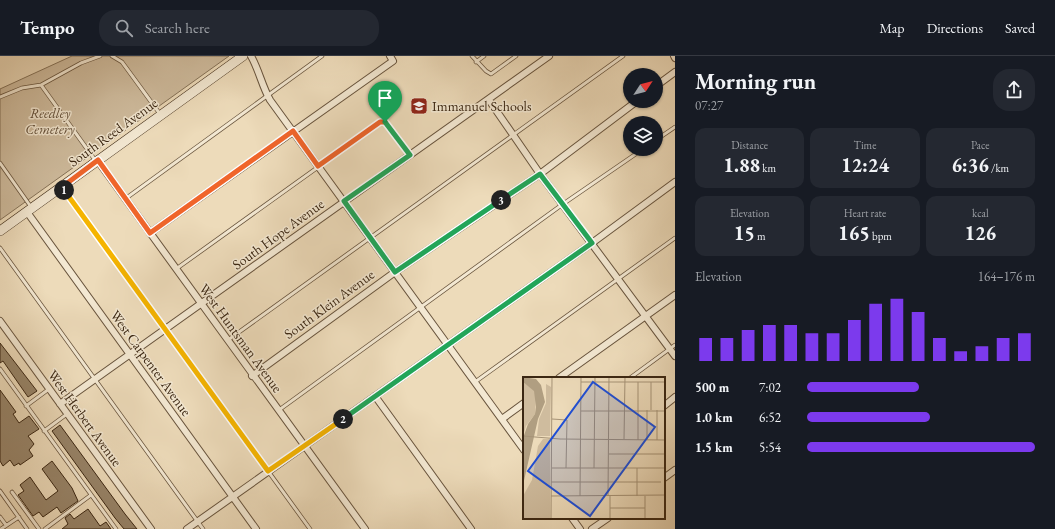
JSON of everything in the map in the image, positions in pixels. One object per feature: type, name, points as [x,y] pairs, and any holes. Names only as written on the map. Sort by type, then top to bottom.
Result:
[{"type":"street","name":"South Reed Avenue","points":[[0,231],[243,56]]},
{"type":"street","points":[[251,56],[268,95],[523,449]]},
{"type":"street","name":"South Hope Avenue","points":[[60,404],[549,56]]},
{"type":"street","points":[[150,233],[293,131],[391,58]]},
{"type":"street","points":[[663,81],[675,72]]},
{"type":"street","points":[[489,100],[540,174],[645,316],[672,347],[675,356]]},
{"type":"street","name":"South Klein Avenue","points":[[252,376],[395,272],[540,174],[627,108]]},
{"type":"street","name":"West Huntsman Avenue","points":[[97,161],[201,303],[252,376],[279,410],[365,529]]},
{"type":"street","points":[[188,529],[592,243],[675,182]]},
{"type":"street","name":"West Carpenter Avenue","points":[[29,210],[256,529]]},
{"type":"street","points":[[560,377],[675,295]]},
{"type":"street","name":"West Herbert Avenue","points":[[0,321],[151,529]]},
{"type":"street","points":[[375,396],[471,529]]},
{"type":"street","points":[[665,405],[675,398]]},
{"type":"street","points":[[502,419],[523,404]]},
{"type":"street","points":[[665,477],[675,470]]},
{"type":"street","points":[[573,519],[580,529]]},
{"type":"street","points":[[592,529],[607,519]]},
{"type":"lane","points":[[0,97],[22,88],[41,85],[81,63],[100,56]]},
{"type":"lane","points":[[112,56],[122,62],[161,115]]},
{"type":"lane","points":[[125,199],[322,56]]},
{"type":"lane","points":[[472,56],[486,72],[491,74],[516,56]]},
{"type":"lane","points":[[476,62],[484,56]]},
{"type":"lane","points":[[227,340],[623,56]]},
{"type":"lane","points":[[41,85],[97,161]]},
{"type":"lane","points":[[176,269],[380,122],[385,122],[389,126],[410,155]]},
{"type":"lane","points":[[663,135],[675,127]]},
{"type":"lane","points":[[279,410],[563,204],[633,156]]},
{"type":"lane","points":[[0,163],[29,210]]},
{"type":"lane","points":[[62,187],[310,529]]},
{"type":"lane","points":[[475,382],[617,278],[675,238]]},
{"type":"lane","points":[[0,248],[203,529]]},
{"type":"lane","points":[[631,377],[672,347]]},
{"type":"lane","points":[[0,369],[116,529]]},
{"type":"lane","points":[[26,406],[49,389]]},
{"type":"lane","points":[[44,431],[67,414]]},
{"type":"lane","points":[[0,491],[27,529]]},
{"type":"lane","points":[[12,492],[39,529]]},
{"type":"lane","points":[[45,529],[91,495]]},
{"type":"lane","points":[[0,517],[6,525]]},
{"type":"lane","points":[[1,529],[18,517]]},
{"type":"green space","name":"Reedley Cemetery","points":[[72,56],[229,56],[0,220],[0,89]]},
{"type":"building","points":[[0,343],[37,391],[28,397],[3,361],[0,363]]},
{"type":"building","points":[[0,390],[16,412],[13,414],[19,423],[29,416],[39,429],[28,436],[34,444],[29,450],[33,456],[20,465],[19,463],[14,466],[10,460],[3,466],[0,461]]},
{"type":"building","points":[[60,425],[137,529],[124,529],[115,518],[52,431]]},
{"type":"building","points":[[52,461],[72,488],[78,501],[61,513],[57,507],[43,517],[39,512],[33,516],[18,495],[24,491],[20,485],[30,477],[46,500],[58,491],[42,469]]},
{"type":"building","points":[[88,509],[100,526],[106,522],[111,529],[62,529],[68,524],[65,518],[70,514],[74,519]]},
{"type":"place","name":"Immanuel Schools","points":[[419,106]]},
{"type":"route","points":[[380,122],[385,122],[410,155],[344,201],[395,272],[540,174],[592,243],[268,471],[62,187],[98,160],[150,233],[293,131],[318,166],[380,122]]}]
